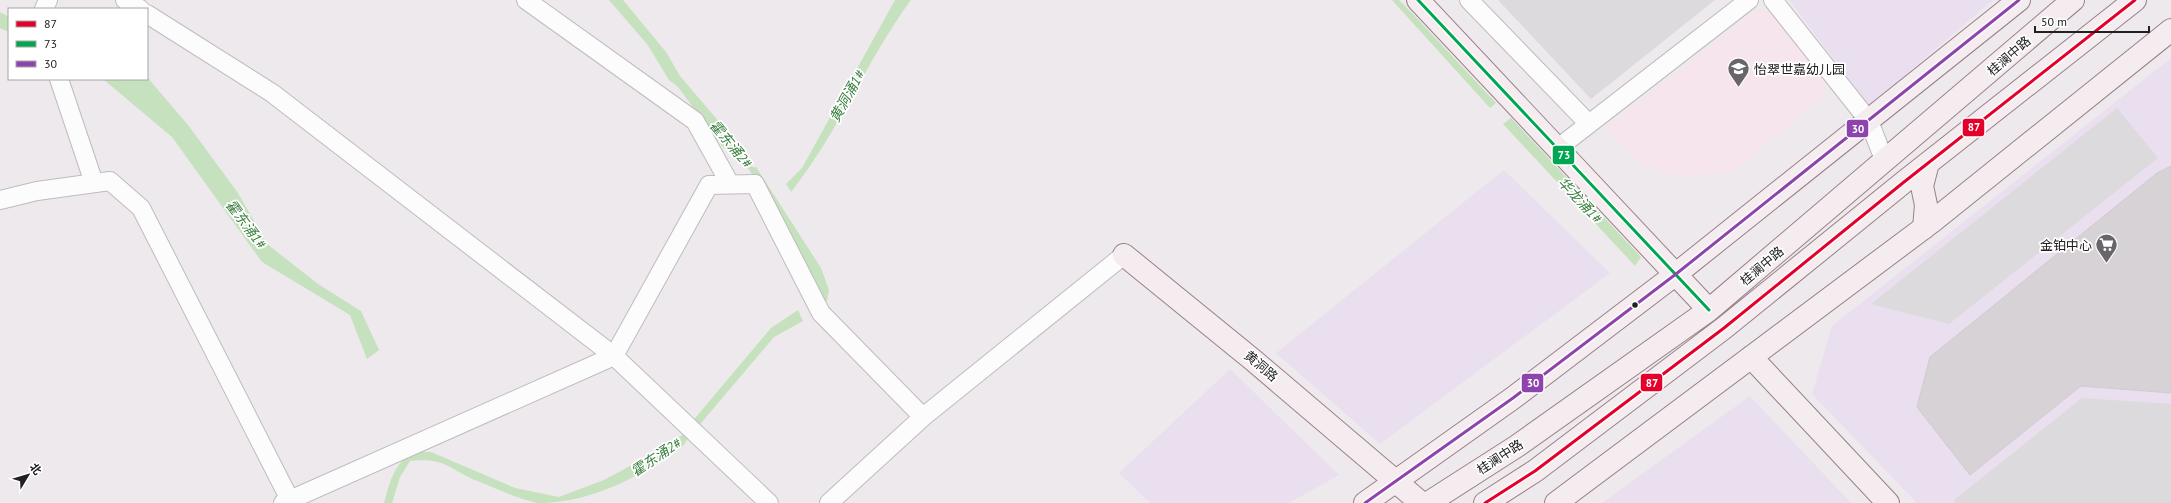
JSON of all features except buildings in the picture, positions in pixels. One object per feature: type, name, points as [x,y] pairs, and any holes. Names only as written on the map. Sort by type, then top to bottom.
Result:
[{"type":"main road","points":[[1418,0],[1709,310]]},
{"type":"main road","points":[[1365,503],[1513,398],[1676,274],[2019,0]]},
{"type":"main road","name":"桂澜中路","points":[[1428,503],[1517,446],[1709,310],[1885,162],[2073,0]]},
{"type":"main road","name":"桂澜中路","points":[[1485,503],[1535,471],[1724,328],[1928,163],[2135,0]]},
{"type":"main road","points":[[1556,503],[1924,228],[2171,30]]},
{"type":"main road","points":[[1924,228],[1926,205],[1922,186],[1928,163]]},
{"type":"main road","name":"黄洞路","points":[[1124,254],[1254,360],[1421,503]]},
{"type":"main road","points":[[1751,357],[1888,503]]},
{"type":"street","points":[[125,0],[138,8]]},
{"type":"street","points":[[526,0],[695,121],[730,184]]},
{"type":"street","points":[[1469,0],[1589,124]]},
{"type":"street","points":[[1558,148],[1749,0]]},
{"type":"street","points":[[1773,0],[1869,121],[1885,162]]},
{"type":"street","points":[[148,15],[272,93],[614,356],[769,503]]},
{"type":"street","points":[[59,80],[94,184]]},
{"type":"street","points":[[0,200],[37,191],[110,181],[141,208],[288,502],[614,356],[709,185],[755,184],[821,313],[923,417]]},
{"type":"street","points":[[829,503],[923,417],[1124,254]]},
{"type":"shaded area","points":[[1498,0],[1715,0],[1591,99]]},
{"type":"shaded area","points":[[1789,0],[1993,0],[1869,106]]},
{"type":"shaded area","name":"怡翠世嘉幼儿园","points":[[1768,9],[1825,81],[1822,98],[1732,172],[1680,177],[1643,165],[1622,147],[1606,127],[1756,11]]},
{"type":"shaded area","points":[[2171,58],[2171,503],[1917,503],[1812,394],[1832,326]]},
{"type":"shaded area","points":[[2117,108],[2158,158],[1949,324],[1871,304]]},
{"type":"shaded area","points":[[1504,170],[1610,273],[1380,444],[1276,353]]},
{"type":"shaded area","points":[[1230,369],[1339,475],[1289,503],[1150,503],[1119,473]]},
{"type":"shaded area","points":[[1750,396],[1851,503],[1602,503]]},
{"type":"shaded area","points":[[2082,398],[2171,404],[2171,503],[1956,503],[1953,501]]},
{"type":"water","points":[[609,0],[623,0],[666,52],[680,76],[744,151],[736,157],[722,146],[678,87],[669,80],[647,44]]},
{"type":"water","name":"黄洞涌1#","points":[[895,0],[911,0],[880,47],[823,146],[791,192],[786,184],[802,168]]},
{"type":"water","points":[[1392,0],[1399,0],[1496,103],[1490,108]]},
{"type":"water","points":[[0,12],[8,16],[8,32],[0,28]]},
{"type":"water","name":"霍东涌1#","points":[[148,78],[188,125],[238,193],[267,244],[318,284],[361,311],[379,350],[367,359],[350,315],[262,262],[172,137],[104,80],[148,80]]},
{"type":"water","name":"华龙涌1#","points":[[1511,118],[1641,257],[1635,266],[1503,124]]},
{"type":"water","points":[[756,167],[821,268],[829,290],[827,301],[817,297],[816,281],[750,171],[751,168]]},
{"type":"water","points":[[798,310],[803,321],[774,337],[696,429],[691,423],[771,328]]},
{"type":"water","points":[[684,434],[688,438],[684,445],[652,467],[634,477],[598,493],[578,498],[558,502],[538,503],[514,496],[475,480],[445,464],[421,460],[410,461],[400,477],[392,503],[384,503],[397,468],[413,451],[431,452],[515,488],[559,497],[604,480],[656,452]]},
{"type":"waterway","name":"霍东涌2#","points":[[737,152],[754,172]]},
{"type":"transit line","name":"73","points":[[1418,0],[1709,310]]},
{"type":"transit line","name":"30","points":[[1365,503],[1513,398],[1676,274],[2019,0]]},
{"type":"transit line","name":"87","points":[[1485,503],[1535,471],[1724,328],[1904,182],[2135,0]]},
{"type":"place","name":"怡翠世嘉幼儿园","points":[[1739,88]]},
{"type":"place","name":"金铂中心","points":[[2107,264]]}]
